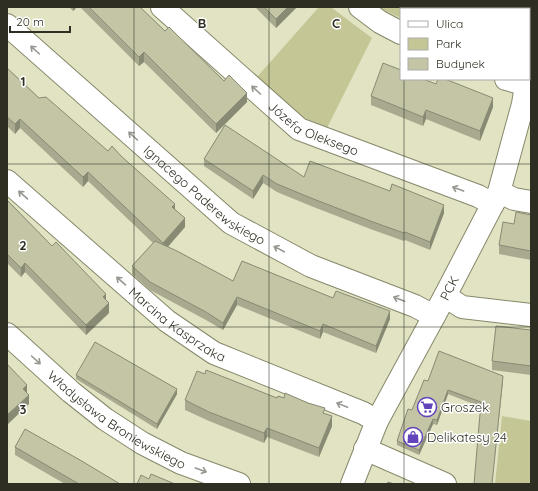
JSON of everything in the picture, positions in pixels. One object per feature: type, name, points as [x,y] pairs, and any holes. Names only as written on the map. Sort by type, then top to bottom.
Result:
[{"type":"street","name":"Józefa Oleksego","points":[[162,7],[299,129],[478,196],[531,202]]},
{"type":"street","points":[[360,7],[380,22],[400,32]]},
{"type":"street","name":"Ignacego Paderewskiego","points":[[7,25],[231,223],[311,266],[415,306],[434,316]]},
{"type":"street","name":"PCK","points":[[352,484],[377,421],[496,198],[523,104],[521,83]]},
{"type":"street","name":"Marcina Kasprzaka","points":[[7,181],[167,321],[214,353],[362,413],[377,421]]},
{"type":"street","points":[[445,296],[462,307],[531,315]]},
{"type":"street","name":"Władysława Broniewskiego","points":[[7,334],[71,392],[105,419],[142,444],[181,463],[239,484]]},
{"type":"street","points":[[365,449],[445,484]]},
{"type":"green space","points":[[319,7],[331,7],[372,38],[327,128],[298,115],[257,77]]},
{"type":"green space","points":[[376,7],[531,7],[531,72],[530,8],[400,8],[400,18]]},
{"type":"green space","points":[[502,416],[531,421],[531,484],[495,484]]},
{"type":"building","points":[[89,7],[140,7],[165,31],[169,27],[224,81],[229,75],[247,93],[216,124],[144,52],[139,57]]},
{"type":"building","points":[[264,7],[288,7],[276,19]]},
{"type":"building","points":[[383,63],[400,70],[400,80],[426,80],[436,84],[438,80],[448,80],[493,98],[480,131],[426,110],[423,117],[371,96]]},
{"type":"building","points":[[7,68],[39,98],[46,97],[108,151],[112,146],[121,156],[175,204],[172,207],[185,218],[163,243],[88,172],[83,177],[20,119],[15,124],[7,117]]},
{"type":"building","points":[[225,125],[304,177],[310,161],[390,191],[392,184],[444,205],[430,242],[311,198],[277,184],[263,175],[253,191],[204,159]]},
{"type":"building","points":[[7,200],[52,246],[56,242],[106,294],[103,297],[109,303],[86,325],[25,263],[21,268],[7,254]]},
{"type":"building","points":[[516,212],[531,215],[531,251],[499,245],[503,222],[514,224]]},
{"type":"building","points":[[155,241],[233,281],[242,261],[333,298],[336,291],[390,311],[376,346],[323,324],[320,331],[237,297],[223,323],[206,312],[150,282],[132,266]]},
{"type":"building","points":[[496,326],[531,330],[531,366],[492,361]]},
{"type":"building","points":[[95,342],[177,389],[157,424],[76,375]]},
{"type":"building","points":[[439,351],[503,376],[492,484],[474,484],[481,402],[448,390],[437,420],[433,419],[419,450],[397,441],[408,409],[412,410],[424,380],[428,381]]},
{"type":"building","points":[[7,364],[27,385],[23,389],[29,395],[7,415]]},
{"type":"building","points":[[206,370],[277,398],[278,396],[284,398],[285,393],[308,403],[325,408],[323,413],[332,416],[319,448],[267,428],[264,433],[209,412],[185,400],[197,371],[205,374]]},
{"type":"building","points":[[25,429],[120,484],[79,484],[15,447]]},
{"type":"building","points":[[151,474],[175,484],[137,484],[141,475],[149,479]]},
{"type":"place","name":"Groszek","points":[[427,407]]},
{"type":"place","name":"Delikatesy 24","points":[[413,437]]}]
